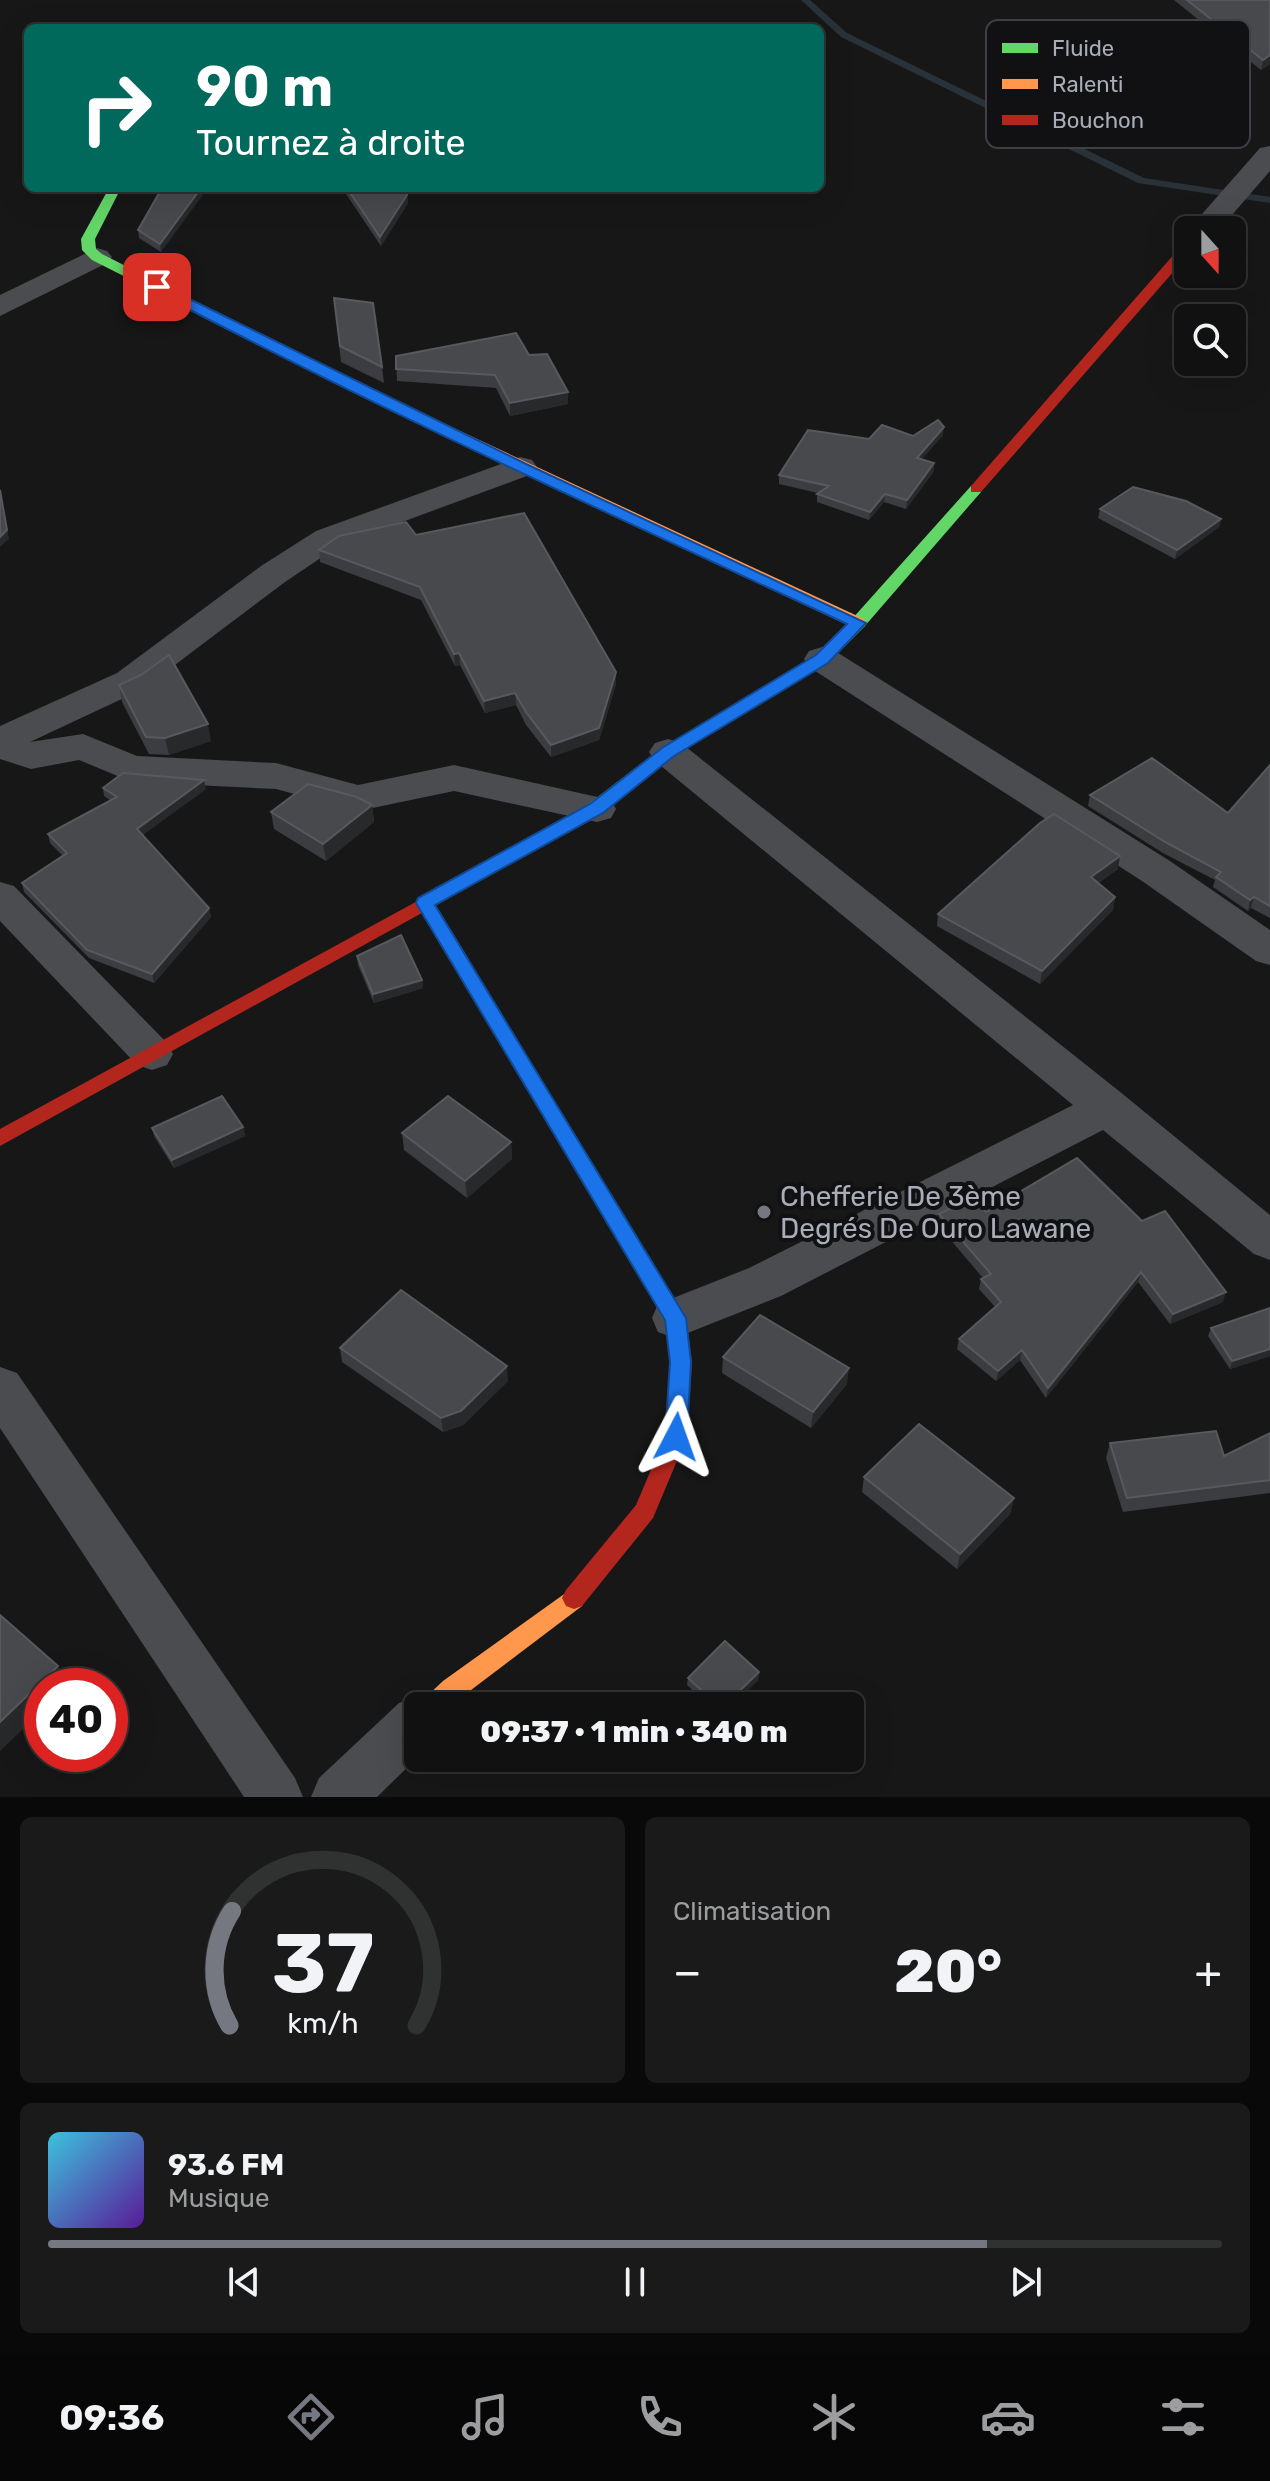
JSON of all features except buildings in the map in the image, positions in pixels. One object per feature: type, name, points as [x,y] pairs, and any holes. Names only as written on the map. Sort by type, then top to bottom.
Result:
[{"type":"street","points":[[1215,216],[1270,154]]},
{"type":"street","points":[[113,192],[88,239],[89,250],[97,257],[252,337],[520,467],[858,623]]},
{"type":"street","points":[[0,307],[97,257]]},
{"type":"street","points":[[0,1138],[597,809],[668,752],[822,659],[858,623],[1174,263]]},
{"type":"street","points":[[0,744],[130,681],[273,574],[328,538],[520,467]]},
{"type":"street","points":[[822,659],[1143,862],[1270,950]]},
{"type":"street","points":[[0,744],[31,756],[83,747],[132,769],[276,776],[358,798],[454,778],[597,809]]},
{"type":"street","points":[[668,752],[1109,1107],[1270,1241]]},
{"type":"street","points":[[0,896],[152,1054]]},
{"type":"street","points":[[425,903],[675,1318],[681,1362],[676,1437],[645,1511],[576,1596],[448,1692]]},
{"type":"street","points":[[675,1318],[765,1282],[1109,1107]]},
{"type":"street","points":[[0,1388],[276,1797]]},
{"type":"street","points":[[338,1797],[404,1734]]},
{"type":"waterway","points":[[805,0],[844,35],[986,105]]},
{"type":"waterway","points":[[1075,148],[1142,181],[1270,200]]},
{"type":"traffic: fast","points":[[113,192],[88,239],[89,250],[97,257],[318,369]]},
{"type":"traffic: fast","points":[[584,816],[668,752],[822,659],[858,623],[976,489]]},
{"type":"traffic: slow","points":[[318,369],[520,467],[858,623]]},
{"type":"traffic: slow","points":[[425,903],[625,1235]]},
{"type":"traffic: slow","points":[[448,1692],[574,1598]]},
{"type":"traffic: jam","points":[[976,489],[1174,263]]},
{"type":"traffic: jam","points":[[0,1138],[584,816]]},
{"type":"traffic: jam","points":[[574,1598],[645,1511],[676,1437],[681,1362],[675,1318],[625,1235]]},
{"type":"place","name":"Chefferie De 3ème Degrés De Ouro Lawane","points":[[764,1212]]},
{"type":"route","points":[[157,287],[252,337],[520,467],[858,623],[822,659],[668,752],[597,809],[425,903],[675,1318],[681,1362],[676,1437]]}]
